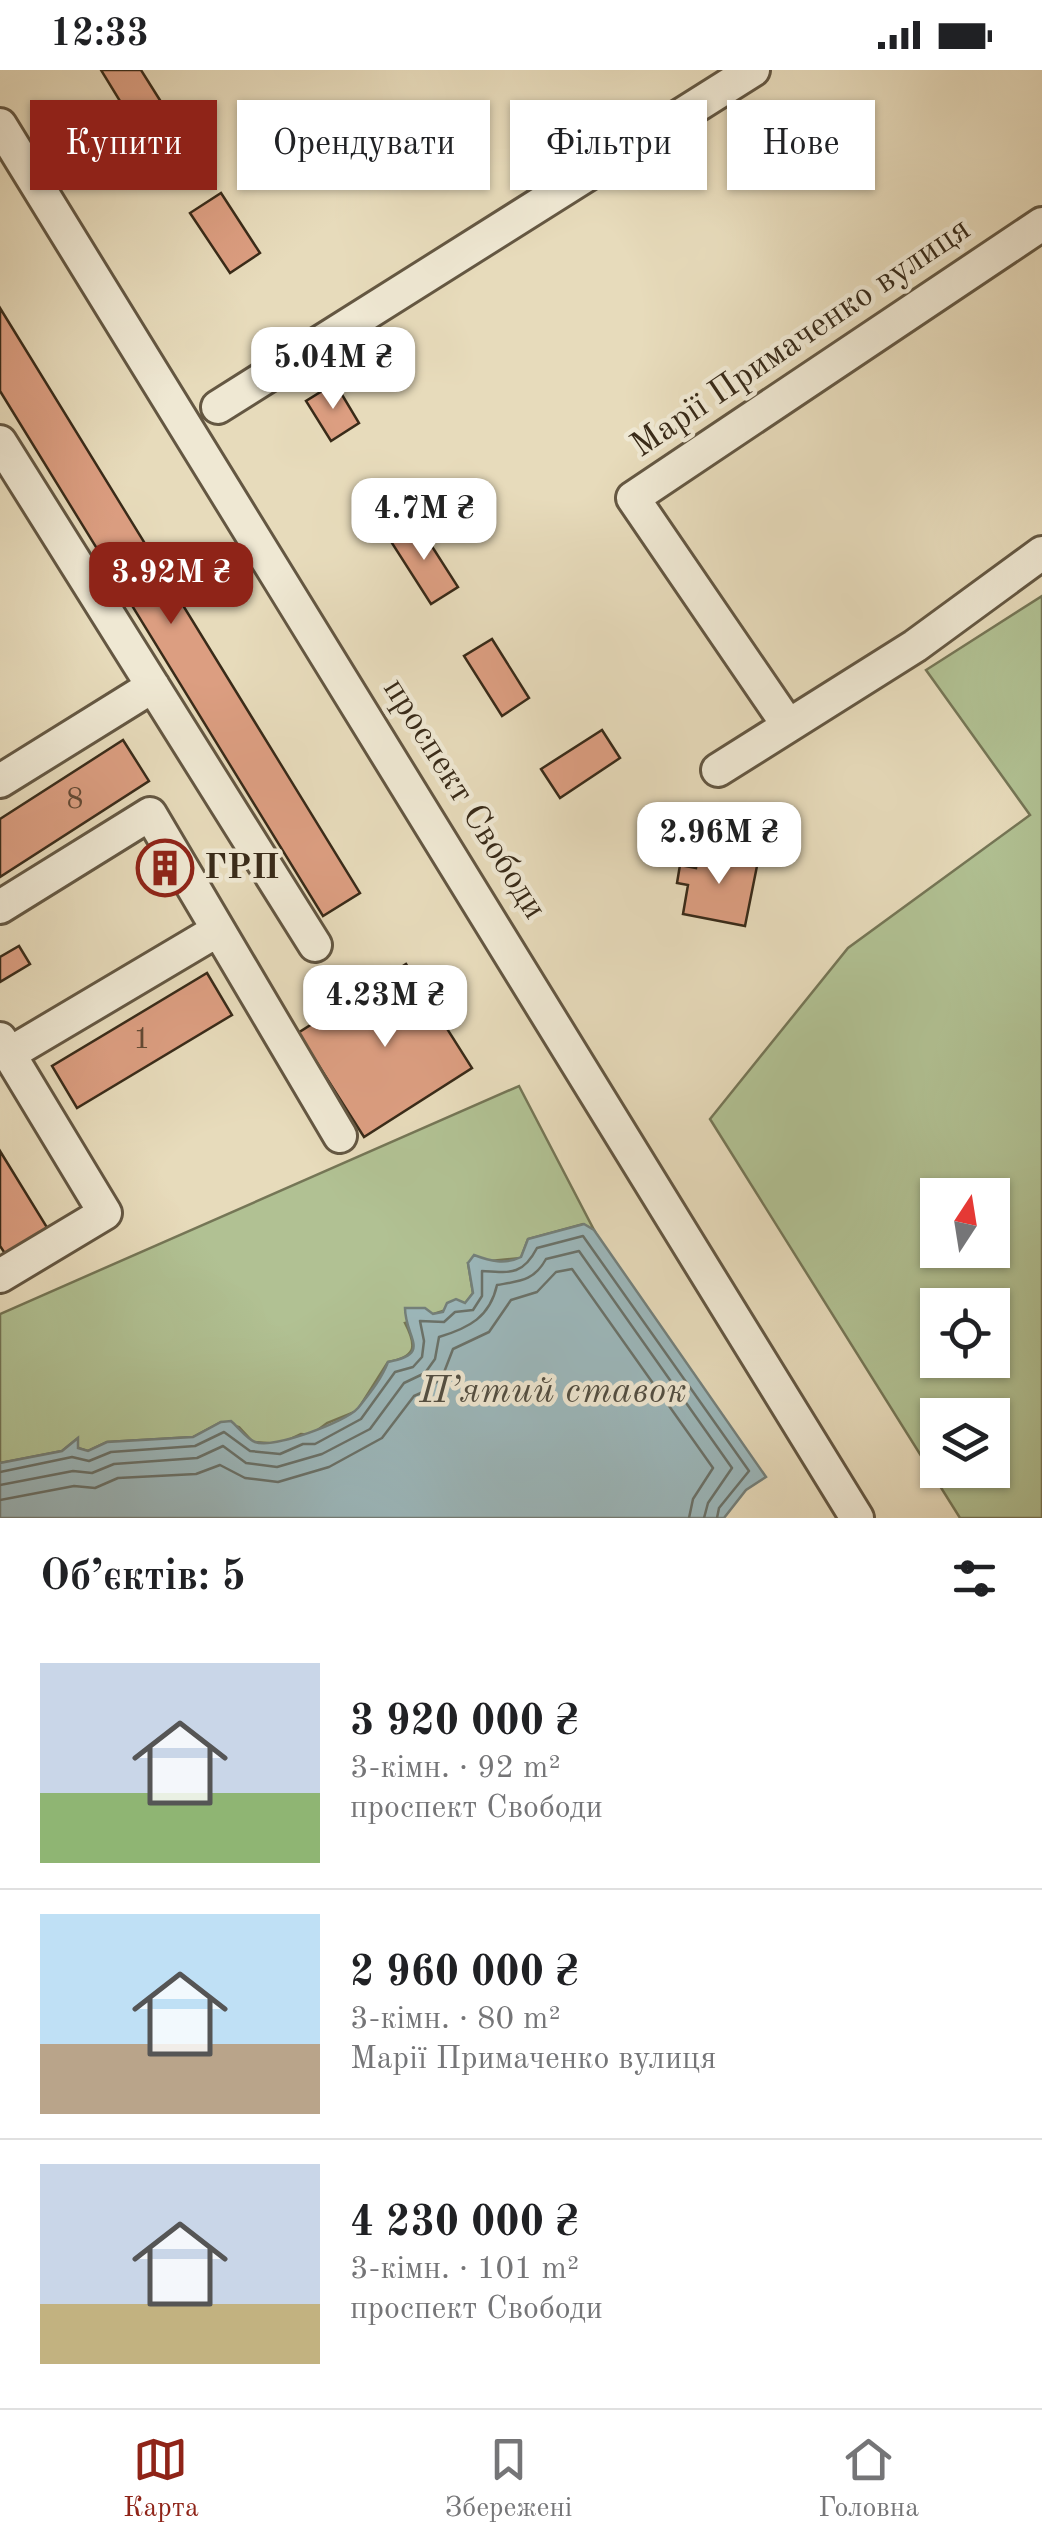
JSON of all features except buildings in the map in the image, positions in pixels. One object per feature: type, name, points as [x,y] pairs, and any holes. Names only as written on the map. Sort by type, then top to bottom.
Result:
[{"type":"street","points":[[218,407],[753,70]]},
{"type":"street","name":"проспект Свободи","points":[[0,125],[604,1101],[857,1518]]},
{"type":"street","name":"Марії Примаченко вулиця","points":[[788,725],[633,498],[1042,224]]},
{"type":"street","points":[[0,442],[315,945]]},
{"type":"street","points":[[718,770],[915,646],[1042,553]]},
{"type":"street","points":[[0,782],[153,686]]},
{"type":"street","points":[[0,907],[150,814],[340,1136]]},
{"type":"street","points":[[0,1276],[105,1213],[5,1047],[218,930]]},
{"type":"green space","points":[[1042,596],[1042,1518],[960,1518],[941,1488],[1010,1488],[1010,1398],[920,1398],[920,1454],[710,1119],[848,948],[1030,815],[926,670]]},
{"type":"green space","points":[[519,1086],[594,1230],[583,1224],[528,1239],[521,1258],[468,1263],[473,1293],[465,1304],[405,1323],[412,1350],[388,1362],[357,1411],[327,1423],[311,1435],[301,1434],[280,1444],[253,1442],[239,1427],[221,1422],[193,1437],[107,1442],[88,1451],[78,1448],[77,1439],[62,1451],[0,1463],[0,1314]]},
{"type":"water","name":"П’ятий ставок","points":[[584,1224],[594,1230],[766,1477],[746,1490],[724,1518],[0,1518],[0,1463],[62,1451],[78,1438],[78,1448],[88,1451],[107,1442],[193,1437],[231,1421],[255,1442],[277,1442],[351,1414],[388,1362],[402,1359],[413,1349],[405,1308],[425,1308],[433,1314],[443,1312],[447,1303],[456,1299],[465,1303],[473,1293],[468,1263],[474,1255],[509,1261],[521,1257],[528,1239]]},
{"type":"place","name":"ГРП","points":[[165,868]]}]
